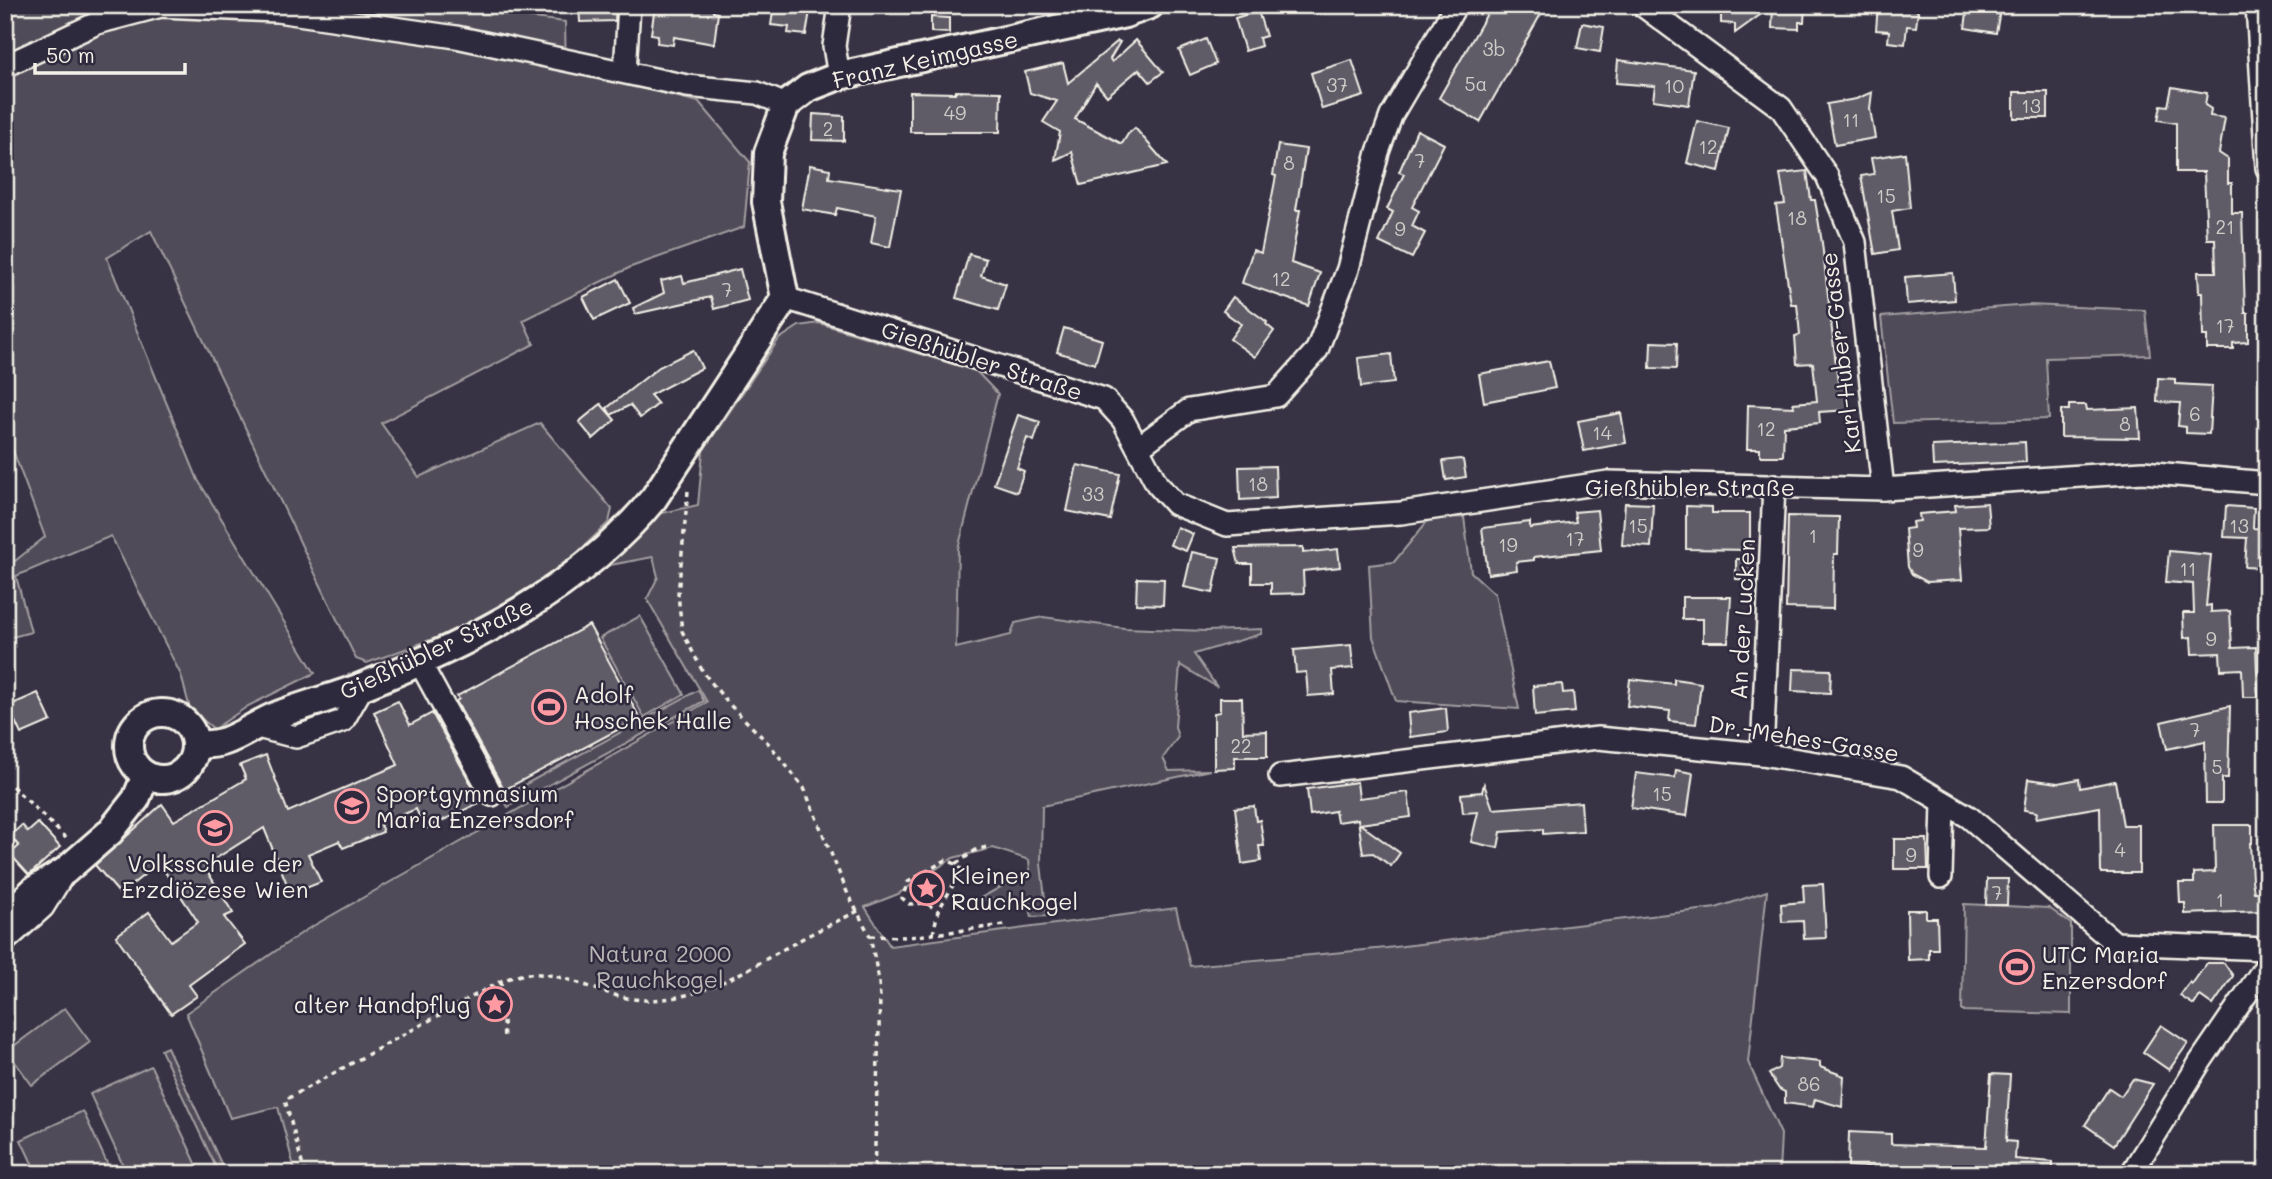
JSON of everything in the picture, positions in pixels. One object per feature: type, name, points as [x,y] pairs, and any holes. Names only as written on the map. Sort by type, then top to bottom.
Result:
[{"type":"main road","name":"Franz Keimgasse","points":[[786,105],[808,89],[839,76],[1150,5]]},
{"type":"main road","points":[[785,298],[766,202],[768,153],[786,105]]},
{"type":"main road","name":"Gießhübler Straße","points":[[195,743],[220,744],[276,716],[363,686],[516,615],[545,597],[634,523],[654,498],[785,298]]},
{"type":"main road","points":[[157,713],[176,716],[186,724],[195,743],[193,756],[187,767],[168,778],[146,775],[136,767],[130,755],[129,744],[136,726],[144,718],[157,713]]},
{"type":"main road","points":[[5,918],[34,890],[74,863],[110,832],[135,799],[146,775]]},
{"type":"street","points":[[625,72],[629,5]]},
{"type":"street","points":[[839,76],[834,46],[840,5]]},
{"type":"street","points":[[1139,447],[1189,410],[1276,396],[1317,350],[1348,269],[1378,152],[1391,116],[1456,5]]},
{"type":"street","name":"Karl-Huber-Gasse","points":[[1642,5],[1781,108],[1826,176],[1855,242],[1883,489]]},
{"type":"street","points":[[2257,5],[2267,167]]},
{"type":"street","points":[[5,66],[97,23],[161,6],[277,11],[456,37],[687,86],[757,93],[786,105]]},
{"type":"street","name":"Gießhübler Straße","points":[[785,298],[1104,399],[1123,421],[1157,484],[1175,504],[1227,524],[1401,513],[1608,482],[1883,489],[2143,472],[2267,483]]},
{"type":"street","name":"An der Lucken","points":[[1762,754],[1774,485]]},
{"type":"street","points":[[419,662],[492,795]]},
{"type":"street","name":"Dr.-Mehes-Gasse","points":[[1280,776],[1598,738],[1762,754],[1901,777],[1969,817],[2115,943],[2267,949]]},
{"type":"street","points":[[1941,877],[1943,802]]},
{"type":"street","points":[[5,941],[43,907],[74,863]]},
{"type":"street","points":[[2131,1174],[2200,1062],[2267,964]]},
{"type":"path","points":[[689,479],[678,594],[682,631],[704,672],[727,702],[770,745],[804,788],[847,892],[870,936],[880,999],[874,1174]]},
{"type":"path","points":[[5,779],[74,863]]},
{"type":"path","points":[[956,863],[975,850],[990,846]]},
{"type":"path","points":[[933,934],[938,911],[962,870],[956,863],[946,860],[908,882],[902,898],[909,904],[926,903],[938,911]]},
{"type":"path","points":[[923,874],[925,887]]},
{"type":"path","points":[[305,1174],[285,1100],[501,981],[526,974],[551,975],[618,997],[679,999],[723,982],[858,911]]},
{"type":"path","points":[[870,936],[909,937],[1005,925]]},
{"type":"path","points":[[501,981],[504,1040]]},
{"type":"green space","points":[[5,5],[464,5],[464,9],[565,22],[566,70],[699,102],[750,162],[744,227],[631,267],[523,320],[534,344],[381,423],[419,477],[540,423],[612,509],[609,522],[540,589],[468,626],[367,663],[356,659],[151,231],[107,258],[198,480],[315,673],[248,706],[214,729],[190,709],[181,675],[111,536],[16,576],[31,632],[5,639],[5,569],[45,537],[5,429],[5,117],[13,108],[5,89]]},
{"type":"green space","points":[[2029,305],[2145,310],[2150,355],[2046,358],[2049,419],[1893,423],[1881,317]]},
{"type":"green space","name":"Natura 2000 Rauchkogel","points":[[819,323],[976,371],[998,394],[958,549],[956,648],[1011,635],[1015,623],[1043,617],[1124,628],[1206,631],[1262,629],[1261,634],[1194,654],[1217,687],[1180,665],[1175,727],[1178,737],[1163,758],[1169,771],[1210,770],[1042,806],[1041,864],[1047,916],[1032,917],[1028,898],[977,900],[1030,871],[1029,860],[993,848],[953,858],[898,894],[865,907],[890,946],[1176,908],[1190,966],[1387,948],[1716,908],[1767,891],[1748,1062],[1781,1134],[1779,1174],[296,1174],[278,1107],[230,1118],[186,1013],[306,930],[707,702],[647,599],[658,577],[653,557],[594,568],[654,515],[698,505],[703,451],[779,339],[799,326]]},
{"type":"green space","points":[[1464,517],[1471,572],[1495,594],[1519,709],[1396,701],[1373,637],[1369,565],[1394,562],[1430,518]]},
{"type":"green space","points":[[640,616],[684,694],[644,717],[600,638]]},
{"type":"green space","points":[[698,690],[704,701],[508,807],[502,797]]},
{"type":"green space","name":"UTC Maria Enzersdorf","points":[[1964,904],[2049,908],[2071,924],[2071,1014],[1962,1011]]},
{"type":"green space","points":[[65,1008],[90,1042],[32,1085],[7,1051]]},
{"type":"green space","points":[[167,1047],[226,1174],[219,1174],[161,1050]]},
{"type":"green space","points":[[151,1066],[201,1174],[127,1174],[90,1094]]},
{"type":"green space","points":[[83,1111],[112,1174],[37,1174],[21,1140]]},
{"type":"building","points":[[579,5],[616,5],[615,21],[580,22]]},
{"type":"building","points":[[655,5],[692,9],[692,5],[714,5],[713,12],[718,13],[714,44],[674,37],[673,45],[657,43],[658,35],[651,34]]},
{"type":"building","points":[[774,5],[811,5],[806,35],[788,33],[789,27],[771,25]]},
{"type":"building","points":[[1492,5],[1546,5],[1480,122],[1439,98]]},
{"type":"building","points":[[1773,5],[1805,5],[1804,22],[1799,22],[1799,29],[1772,28]]},
{"type":"building","points":[[1878,5],[1911,5],[1918,12],[1916,27],[1907,26],[1905,44],[1888,42],[1889,31],[1876,30]]},
{"type":"building","points":[[1968,5],[2001,5],[1996,33],[1965,28]]},
{"type":"building","points":[[1721,7],[1771,7],[1735,33],[1735,24],[1721,23]]},
{"type":"building","points":[[1258,11],[1266,36],[1259,38],[1261,46],[1245,51],[1235,18]]},
{"type":"building","points":[[931,17],[949,18],[949,33],[931,32]]},
{"type":"building","points":[[1582,23],[1604,27],[1600,52],[1577,48]]},
{"type":"building","points":[[1206,39],[1216,64],[1190,75],[1179,50]]},
{"type":"building","points":[[1136,40],[1163,72],[1150,82],[1139,69],[1107,96],[1096,83],[1075,119],[1122,144],[1135,128],[1167,165],[1081,185],[1072,152],[1055,160],[1060,132],[1043,122],[1057,101],[1030,93],[1025,72],[1063,63],[1068,83],[1118,41],[1120,42],[1110,59],[1112,62]]},
{"type":"building","points":[[1352,60],[1364,96],[1322,109],[1311,73]]},
{"type":"building","points":[[1618,60],[1694,70],[1689,105],[1653,100],[1655,86],[1616,83]]},
{"type":"building","points":[[2172,87],[2207,93],[2205,105],[2211,109],[2210,116],[2225,118],[2219,153],[2228,159],[2228,183],[2232,183],[2232,213],[2242,213],[2245,313],[2248,313],[2248,342],[2233,343],[2233,349],[2207,349],[2207,336],[2203,336],[2202,293],[2199,293],[2198,272],[2216,272],[2215,239],[2207,239],[2204,172],[2176,172],[2176,123],[2158,120],[2161,105],[2168,106]]},
{"type":"building","points":[[910,92],[1001,92],[1000,132],[910,132]]},
{"type":"building","points":[[1872,92],[1870,109],[1875,138],[1835,145],[1827,104],[1856,99]]},
{"type":"building","points":[[2014,92],[2048,92],[2048,118],[2014,118]]},
{"type":"building","points":[[813,114],[844,116],[844,141],[812,140]]},
{"type":"building","points":[[1697,121],[1729,128],[1719,171],[1687,163]]},
{"type":"building","points":[[1417,130],[1444,144],[1412,207],[1419,211],[1412,226],[1425,233],[1412,258],[1379,242],[1393,212],[1387,209],[1404,174],[1399,172]]},
{"type":"building","points":[[1278,145],[1306,149],[1291,263],[1320,273],[1309,306],[1242,283],[1253,250],[1261,253],[1276,176],[1273,175]]},
{"type":"building","points":[[1905,153],[1910,208],[1892,211],[1898,250],[1875,254],[1861,176],[1874,174],[1871,158]]},
{"type":"building","points":[[810,165],[830,169],[829,178],[901,189],[890,247],[871,243],[876,216],[837,208],[835,215],[802,209]]},
{"type":"building","points":[[1807,171],[1822,243],[1838,383],[1847,382],[1849,410],[1819,412],[1820,423],[1784,426],[1783,456],[1760,456],[1760,449],[1747,449],[1748,405],[1794,407],[1793,403],[1817,401],[1813,363],[1797,364],[1795,336],[1800,335],[1797,304],[1791,304],[1776,205],[1785,204],[1780,174]]},
{"type":"building","points":[[969,254],[986,259],[981,276],[1006,284],[998,310],[956,298]]},
{"type":"building","points":[[740,269],[748,300],[714,309],[711,297],[635,314],[633,308],[664,293],[661,281],[682,276],[684,283]]},
{"type":"building","points":[[1953,273],[1955,300],[1907,304],[1905,277]]},
{"type":"building","points":[[618,279],[630,303],[594,320],[583,297]]},
{"type":"building","points":[[1233,297],[1267,322],[1274,331],[1255,357],[1230,339],[1241,324],[1223,311]]},
{"type":"building","points":[[1064,328],[1102,340],[1095,364],[1057,352]]},
{"type":"building","points":[[1651,342],[1677,343],[1676,369],[1650,368]]},
{"type":"building","points":[[693,350],[702,368],[650,395],[658,404],[640,418],[630,405],[611,415],[607,408],[659,367]]},
{"type":"building","points":[[1391,354],[1394,383],[1361,387],[1358,358]]},
{"type":"building","points":[[1549,361],[1555,388],[1484,402],[1479,374]]},
{"type":"building","points":[[2158,378],[2175,379],[2175,384],[2212,386],[2209,434],[2186,433],[2186,427],[2178,426],[2180,403],[2157,402]]},
{"type":"building","points":[[601,404],[615,420],[593,439],[579,422]]},
{"type":"building","points":[[2069,405],[2086,405],[2087,410],[2138,408],[2140,438],[2061,437],[2061,410],[2069,410]]},
{"type":"building","points":[[1621,413],[1626,443],[1584,451],[1578,421]]},
{"type":"building","points":[[1018,415],[1040,422],[1034,441],[1027,438],[1017,468],[1024,471],[1017,492],[994,484]]},
{"type":"building","points":[[2025,442],[2026,462],[1933,466],[1932,446]]},
{"type":"building","points":[[1463,460],[1466,477],[1446,480],[1443,461]]},
{"type":"building","points":[[1077,465],[1120,474],[1110,520],[1067,511]]},
{"type":"building","points":[[1275,466],[1276,498],[1240,500],[1239,467]]},
{"type":"building","points":[[1625,503],[1653,504],[1651,547],[1622,545]]},
{"type":"building","points":[[1987,503],[1989,527],[1958,528],[1962,580],[1927,582],[1912,574],[1908,567],[1905,529],[1913,528],[1912,522],[1920,521],[1919,514],[1956,511],[1955,505]]},
{"type":"building","points":[[1686,506],[1712,507],[1712,513],[1750,513],[1750,550],[1686,549]]},
{"type":"building","points":[[2226,506],[2254,508],[2253,528],[2267,529],[2264,568],[2245,567],[2247,538],[2224,537]]},
{"type":"building","points":[[1597,510],[1601,550],[1534,557],[1534,560],[1516,562],[1517,570],[1488,574],[1482,528],[1530,522],[1530,528],[1576,522],[1574,512]]},
{"type":"building","points":[[1788,516],[1839,517],[1838,554],[1834,554],[1833,609],[1786,608]]},
{"type":"building","points":[[1177,527],[1193,534],[1186,551],[1170,545]]},
{"type":"building","points":[[1303,547],[1303,553],[1338,549],[1340,567],[1303,571],[1304,593],[1271,594],[1271,583],[1252,583],[1252,564],[1239,564],[1235,548]]},
{"type":"building","points":[[2169,551],[2211,555],[2206,606],[2211,605],[2211,612],[2230,611],[2232,648],[2256,647],[2258,697],[2243,697],[2242,669],[2221,670],[2220,653],[2192,654],[2191,637],[2184,638],[2183,613],[2194,613],[2193,584],[2166,582]]},
{"type":"building","points":[[1192,552],[1220,558],[1213,593],[1184,587]]},
{"type":"building","points":[[1736,559],[1754,559],[1754,580],[1736,579]]},
{"type":"building","points":[[1137,578],[1164,579],[1163,605],[1136,604]]},
{"type":"building","points":[[1682,597],[1731,597],[1728,642],[1703,642],[1703,619],[1682,619]]},
{"type":"building","name":"Adolf Hoschek Halle","points":[[589,625],[640,718],[504,790],[456,701],[459,699],[457,696]]},
{"type":"building","points":[[1351,645],[1353,668],[1332,670],[1334,694],[1308,696],[1306,672],[1296,673],[1294,650]]},
{"type":"building","points":[[1793,669],[1831,670],[1830,693],[1792,691]]},
{"type":"building","points":[[1630,679],[1674,684],[1674,679],[1701,683],[1696,724],[1669,721],[1670,711],[1627,706]]},
{"type":"building","points":[[1562,684],[1563,693],[1573,692],[1575,712],[1535,716],[1533,686]]},
{"type":"building","points":[[38,693],[51,721],[21,734],[8,706]]},
{"type":"building","points":[[1220,698],[1242,698],[1243,732],[1267,731],[1267,757],[1235,757],[1235,768],[1214,769],[1214,713],[1220,712]]},
{"type":"building","points":[[398,701],[410,725],[432,713],[481,802],[425,829],[416,809],[380,824],[383,832],[343,848],[339,841],[308,854],[321,882],[291,894],[264,828],[204,866],[233,913],[224,917],[245,944],[189,985],[197,996],[171,1014],[116,936],[149,912],[171,941],[198,922],[159,863],[120,894],[95,865],[162,804],[174,821],[246,779],[240,765],[266,755],[288,812],[398,765],[374,712]]},
{"type":"building","points":[[2230,706],[2228,778],[2222,778],[2222,803],[2206,803],[2205,741],[2167,749],[2161,722]]},
{"type":"building","points":[[1446,708],[1448,732],[1410,737],[1408,713]]},
{"type":"building","points":[[1676,770],[1693,773],[1687,816],[1631,808],[1636,773],[1675,778]]},
{"type":"building","points":[[2028,779],[2058,783],[2079,779],[2080,788],[2115,781],[2123,825],[2139,825],[2139,873],[2101,873],[2100,807],[2036,818],[2037,812],[2024,810]]},
{"type":"building","points":[[1357,782],[1359,798],[1408,792],[1411,817],[1360,824],[1400,853],[1391,866],[1373,853],[1363,854],[1358,819],[1337,822],[1335,811],[1310,815],[1307,789]]},
{"type":"building","points":[[1484,784],[1493,809],[1581,802],[1583,831],[1543,834],[1543,829],[1501,832],[1498,848],[1471,842],[1478,812],[1463,813],[1461,794],[1482,792]]},
{"type":"building","points":[[1254,806],[1256,821],[1260,820],[1264,846],[1259,846],[1261,861],[1242,864],[1235,808]]},
{"type":"building","points":[[38,823],[60,847],[29,875],[10,854],[19,846],[10,836],[22,825],[28,832]]},
{"type":"building","points":[[2214,825],[2252,825],[2252,880],[2254,892],[2260,892],[2261,911],[2185,914],[2185,903],[2180,903],[2179,883],[2194,883],[2194,873],[2215,872]]},
{"type":"building","points":[[1894,839],[1927,839],[1928,869],[1894,869]]},
{"type":"building","points":[[1987,879],[2008,879],[2007,905],[1986,905]]},
{"type":"building","points":[[1823,884],[1826,938],[1804,939],[1803,921],[1782,922],[1781,904],[1804,902],[1803,885]]},
{"type":"building","points":[[1907,910],[1926,910],[1926,918],[1937,918],[1938,949],[1929,949],[1929,959],[1908,960]]},
{"type":"building","points":[[2207,963],[2224,963],[2233,976],[2213,1005],[2200,996],[2194,1005],[2180,996]]},
{"type":"building","points":[[2161,1025],[2188,1043],[2169,1070],[2143,1052]]},
{"type":"building","points":[[1780,1058],[1820,1062],[1820,1067],[1844,1076],[1842,1107],[1815,1099],[1813,1107],[1785,1103],[1785,1092],[1779,1089],[1769,1074],[1779,1068]]},
{"type":"building","points":[[1991,1074],[2010,1075],[2006,1141],[2016,1142],[2015,1159],[2053,1162],[2053,1174],[1908,1172],[1908,1169],[1848,1166],[1849,1132],[1891,1134],[1891,1144],[1986,1147]]},
{"type":"building","points":[[2133,1079],[2153,1084],[2114,1145],[2085,1125],[2109,1088],[2121,1096]]},
{"type":"place","name":"Adolf Hoschek Halle","points":[[549,707]]},
{"type":"place","name":"Sportgymnasium Maria Enzersdorf","points":[[352,806]]},
{"type":"place","name":"Volksschule der Erzdiözese Wien","points":[[215,828]]},
{"type":"place","name":"Kleiner Rauchkogel","points":[[927,888]]},
{"type":"place","name":"UTC Maria Enzersdorf","points":[[2017,967]]},
{"type":"place","name":"alter Handpflug","points":[[495,1004]]}]
